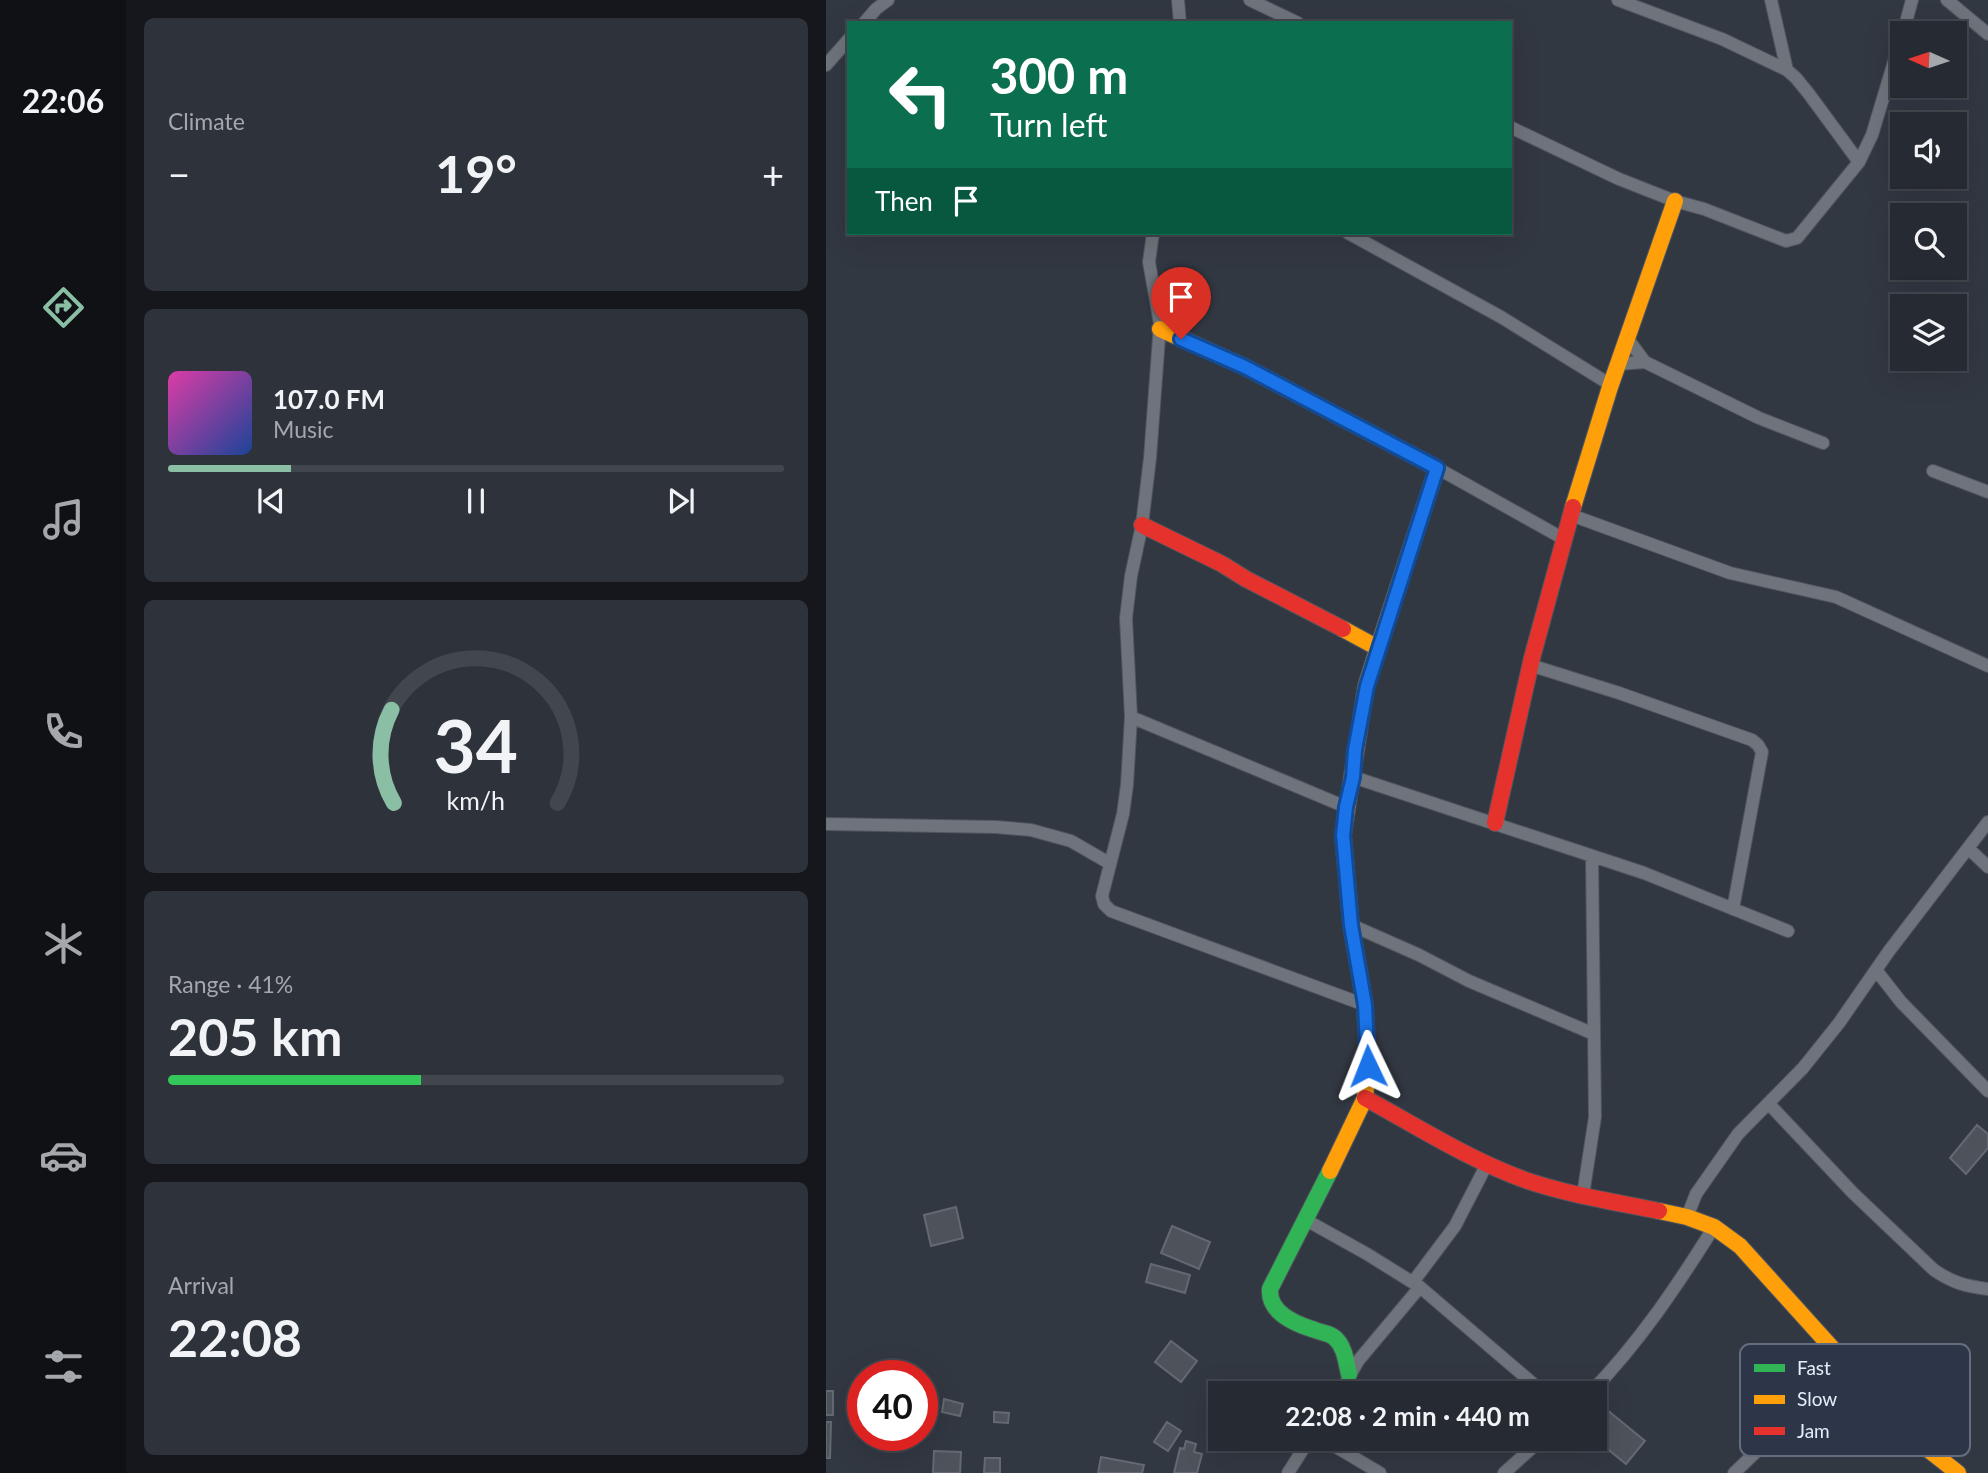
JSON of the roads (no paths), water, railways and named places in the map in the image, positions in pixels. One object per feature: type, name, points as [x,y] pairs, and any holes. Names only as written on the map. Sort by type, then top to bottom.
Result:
[{"type":"street","points":[[865,21],[875,4],[888,0]]},
{"type":"street","points":[[1178,0],[1180,21]]},
{"type":"street","points":[[1250,0],[1294,21]]},
{"type":"street","points":[[1618,0],[1722,38],[1787,70],[1810,94],[1859,162]]},
{"type":"street","points":[[1771,0],[1787,70]]},
{"type":"street","points":[[1906,21],[1912,0]]},
{"type":"street","points":[[1947,0],[1988,34]]},
{"type":"street","points":[[826,65],[847,42]]},
{"type":"street","points":[[1512,128],[1619,179],[1786,241],[1797,238],[1859,162],[1872,135],[1890,74]]},
{"type":"street","points":[[1495,823],[1530,665],[1564,539],[1611,385],[1675,201]]},
{"type":"street","points":[[1153,235],[1149,262],[1160,329],[1150,458],[1126,618],[1131,717],[1127,785],[1123,814],[1102,896],[1104,904],[1111,911],[1365,1005]]},
{"type":"street","points":[[1352,235],[1501,317],[1611,385]]},
{"type":"street","points":[[1160,329],[1245,367],[1437,468],[1564,539]]},
{"type":"street","points":[[1628,338],[1645,362]]},
{"type":"street","points":[[1619,363],[1645,362],[1759,418],[1823,443]]},
{"type":"street","points":[[1349,1374],[1338,1340],[1284,1315],[1270,1303],[1268,1296],[1366,1098],[1368,1066],[1365,1005],[1351,925],[1343,835],[1346,807],[1367,686],[1437,468]]},
{"type":"street","points":[[1933,471],[1988,492]]},
{"type":"street","points":[[1571,515],[1730,573],[1836,597],[1988,666]]},
{"type":"street","points":[[1142,525],[1222,564],[1378,648]]},
{"type":"street","points":[[1530,665],[1709,724],[1752,740],[1758,745],[1762,752],[1733,909]]},
{"type":"street","points":[[1131,717],[1346,807]]},
{"type":"street","points":[[1353,777],[1644,873],[1788,931]]},
{"type":"street","points":[[1687,1217],[1696,1194],[1738,1134],[1802,1068],[1839,1023],[1988,822]]},
{"type":"street","points":[[826,824],[996,827],[1031,831],[1071,841],[1109,863]]},
{"type":"street","points":[[1968,848],[1988,867]]},
{"type":"street","points":[[1583,1195],[1595,1117],[1592,857]]},
{"type":"street","points":[[1351,925],[1469,981],[1594,1034]]},
{"type":"street","points":[[1876,970],[1901,1002],[1988,1091]]},
{"type":"street","points":[[1366,1098],[1487,1164],[1529,1181],[1687,1217],[1714,1227],[1740,1246],[1830,1344]]},
{"type":"street","points":[[1769,1104],[1853,1193],[1934,1270],[1948,1280],[1965,1286],[1988,1289]]},
{"type":"street","points":[[1346,1381],[1367,1348],[1416,1285],[1455,1226],[1487,1164]]},
{"type":"street","points":[[1306,1220],[1416,1285],[1530,1381]]},
{"type":"street","points":[[1602,1381],[1629,1351],[1661,1308],[1714,1227]]},
{"type":"street","points":[[1288,1473],[1302,1451]]},
{"type":"street","points":[[1343,1451],[1380,1473]]},
{"type":"street","points":[[1504,1473],[1529,1451]]},
{"type":"street","points":[[1734,1473],[1752,1456]]},
{"type":"street","points":[[1936,1456],[1958,1473]]}]
